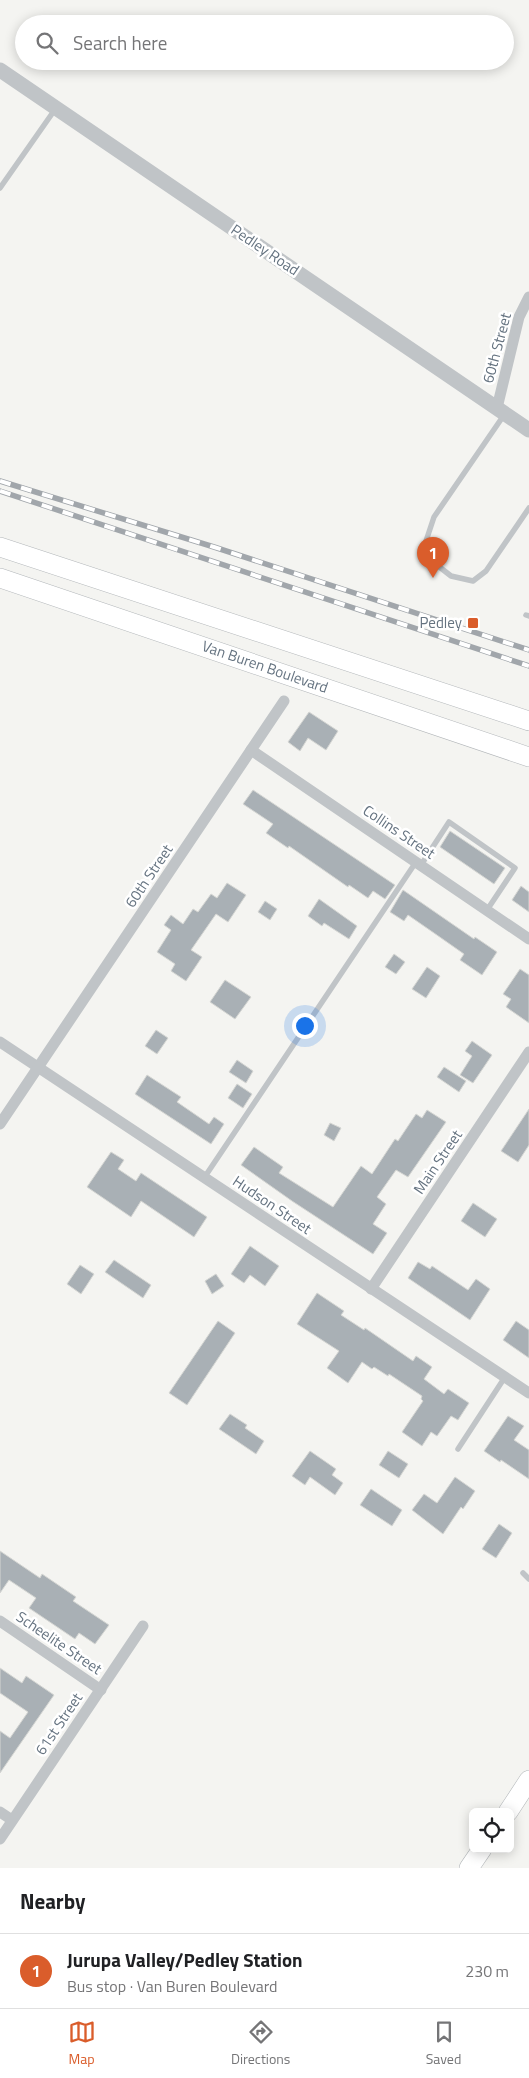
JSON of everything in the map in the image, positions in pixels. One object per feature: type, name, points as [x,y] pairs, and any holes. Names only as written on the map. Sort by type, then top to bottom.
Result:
[{"type":"main road","name":"Van Buren Boulevard","points":[[0,547],[529,721]]},
{"type":"main road","name":"Van Buren Boulevard","points":[[0,578],[529,757]]},
{"type":"main road","points":[[511,1808],[529,1780]]},
{"type":"street","name":"Pedley Road","points":[[1,74],[56,108],[529,430]]},
{"type":"street","name":"60th Street","points":[[501,411],[519,317],[529,297]]},
{"type":"street","name":"60th Street","points":[[0,1124],[284,701]]},
{"type":"street","name":"Collins Street","points":[[251,750],[529,939]]},
{"type":"street","name":"Hudson Street","points":[[0,1042],[529,1393]]},
{"type":"street","name":"Main Street","points":[[371,1289],[529,1052]]},
{"type":"street","name":"Scheelite Street","points":[[0,1621],[101,1690]]},
{"type":"street","name":"61st Street","points":[[0,1839],[143,1626]]},
{"type":"street","points":[[0,1812],[12,1820]]},
{"type":"lane","points":[[0,188],[56,108]]},
{"type":"lane","points":[[501,411],[434,517],[425,544],[428,558],[451,576],[473,581],[486,572],[529,508]]},
{"type":"lane","points":[[204,1178],[419,863],[450,822],[515,868],[487,910]]},
{"type":"lane","points":[[458,1449],[505,1377]]},
{"type":"lane","points":[[523,1573],[529,1580]]},
{"type":"building","points":[[309,712],[338,731],[326,750],[308,738],[300,751],[288,742]]},
{"type":"building","points":[[253,790],[395,885],[385,899],[373,891],[368,898],[349,885],[348,887],[289,846],[288,848],[266,833],[273,824],[243,804]]},
{"type":"building","points":[[450,831],[505,868],[494,884],[440,847]]},
{"type":"building","points":[[227,883],[246,895],[228,922],[216,914],[191,950],[202,957],[186,981],[171,971],[175,964],[157,952],[171,930],[164,925],[171,915],[183,924],[193,909],[198,912],[211,894],[217,898]]},
{"type":"building","points":[[521,886],[529,892],[529,912],[512,900]]},
{"type":"building","points":[[403,890],[474,939],[475,937],[497,952],[482,975],[460,960],[464,954],[408,915],[404,921],[390,912]]},
{"type":"building","points":[[319,899],[357,926],[349,939],[324,923],[322,926],[308,916]]},
{"type":"building","points":[[265,901],[277,909],[270,920],[258,912]]},
{"type":"building","points":[[394,954],[405,962],[396,974],[385,967]]},
{"type":"building","points":[[427,967],[440,976],[426,998],[412,989]]},
{"type":"building","points":[[520,969],[529,975],[529,1023],[506,1007],[511,999],[503,994]]},
{"type":"building","points":[[225,980],[251,997],[235,1019],[210,1002]]},
{"type":"building","points":[[156,1030],[168,1038],[157,1054],[145,1046]]},
{"type":"building","points":[[472,1041],[492,1055],[473,1083],[460,1075],[472,1056],[465,1051]]},
{"type":"building","points":[[237,1060],[253,1071],[246,1083],[229,1072]]},
{"type":"building","points":[[444,1067],[466,1081],[459,1092],[437,1077]]},
{"type":"building","points":[[147,1075],[181,1097],[177,1102],[209,1124],[214,1117],[224,1124],[211,1144],[135,1094]]},
{"type":"building","points":[[237,1084],[252,1094],[243,1108],[228,1098]]},
{"type":"building","points":[[529,1109],[529,1145],[518,1162],[501,1151]]},
{"type":"building","points":[[427,1110],[446,1122],[408,1177],[396,1170],[377,1197],[386,1204],[373,1224],[387,1233],[373,1254],[241,1165],[254,1147],[283,1167],[279,1173],[333,1207],[361,1166],[372,1174],[395,1139],[398,1141],[416,1114],[422,1118]]},
{"type":"building","points":[[330,1123],[341,1128],[334,1141],[324,1135]]},
{"type":"building","points":[[111,1152],[124,1160],[118,1169],[136,1181],[141,1173],[207,1217],[194,1237],[141,1201],[131,1217],[87,1187]]},
{"type":"building","points":[[473,1203],[497,1219],[485,1237],[461,1221]]},
{"type":"building","points":[[250,1246],[279,1266],[265,1286],[250,1275],[244,1283],[231,1274]]},
{"type":"building","points":[[114,1260],[151,1285],[143,1298],[105,1272]]},
{"type":"building","points":[[418,1262],[430,1269],[432,1266],[468,1290],[476,1279],[490,1289],[470,1320],[408,1278]]},
{"type":"building","points":[[80,1265],[94,1274],[81,1294],[67,1284]]},
{"type":"building","points":[[216,1274],[224,1286],[212,1294],[205,1281]]},
{"type":"building","points":[[317,1293],[344,1311],[341,1315],[364,1330],[365,1328],[413,1361],[416,1356],[432,1367],[424,1379],[444,1394],[448,1389],[469,1403],[458,1420],[451,1416],[437,1436],[431,1432],[422,1446],[402,1432],[423,1401],[421,1399],[422,1396],[389,1374],[388,1376],[374,1367],[372,1369],[362,1362],[348,1383],[327,1368],[339,1351],[297,1324]]},
{"type":"building","points":[[218,1321],[235,1333],[187,1405],[169,1393]]},
{"type":"building","points":[[516,1321],[529,1330],[529,1358],[503,1340]]},
{"type":"building","points":[[230,1414],[247,1425],[245,1428],[264,1441],[256,1454],[219,1429]]},
{"type":"building","points":[[508,1416],[524,1426],[514,1440],[529,1450],[529,1479],[484,1451]]},
{"type":"building","points":[[310,1451],[336,1469],[332,1475],[343,1483],[335,1495],[310,1477],[305,1485],[292,1476]]},
{"type":"building","points":[[388,1451],[408,1464],[399,1478],[379,1465]]},
{"type":"building","points":[[455,1477],[475,1491],[463,1509],[461,1507],[443,1534],[412,1510],[424,1494],[437,1503]]},
{"type":"building","points":[[371,1489],[402,1510],[392,1526],[360,1505]]},
{"type":"building","points":[[499,1524],[512,1533],[496,1558],[482,1549]]},
{"type":"building","points":[[0,1551],[40,1578],[42,1574],[76,1597],[73,1601],[109,1625],[95,1644],[79,1633],[75,1639],[29,1608],[36,1598],[9,1580],[0,1593]]},
{"type":"building","points":[[0,1668],[22,1683],[26,1676],[54,1695],[0,1773],[0,1731],[10,1738],[28,1712],[0,1693]]},
{"type":"railway","points":[[0,481],[214,547],[529,650]]},
{"type":"railway","points":[[0,491],[529,666]]},
{"type":"place","name":"Jurupa Valley/Pedley Station","points":[[433,578]]},
{"type":"place","name":"Pedley","points":[[473,623]]}]
